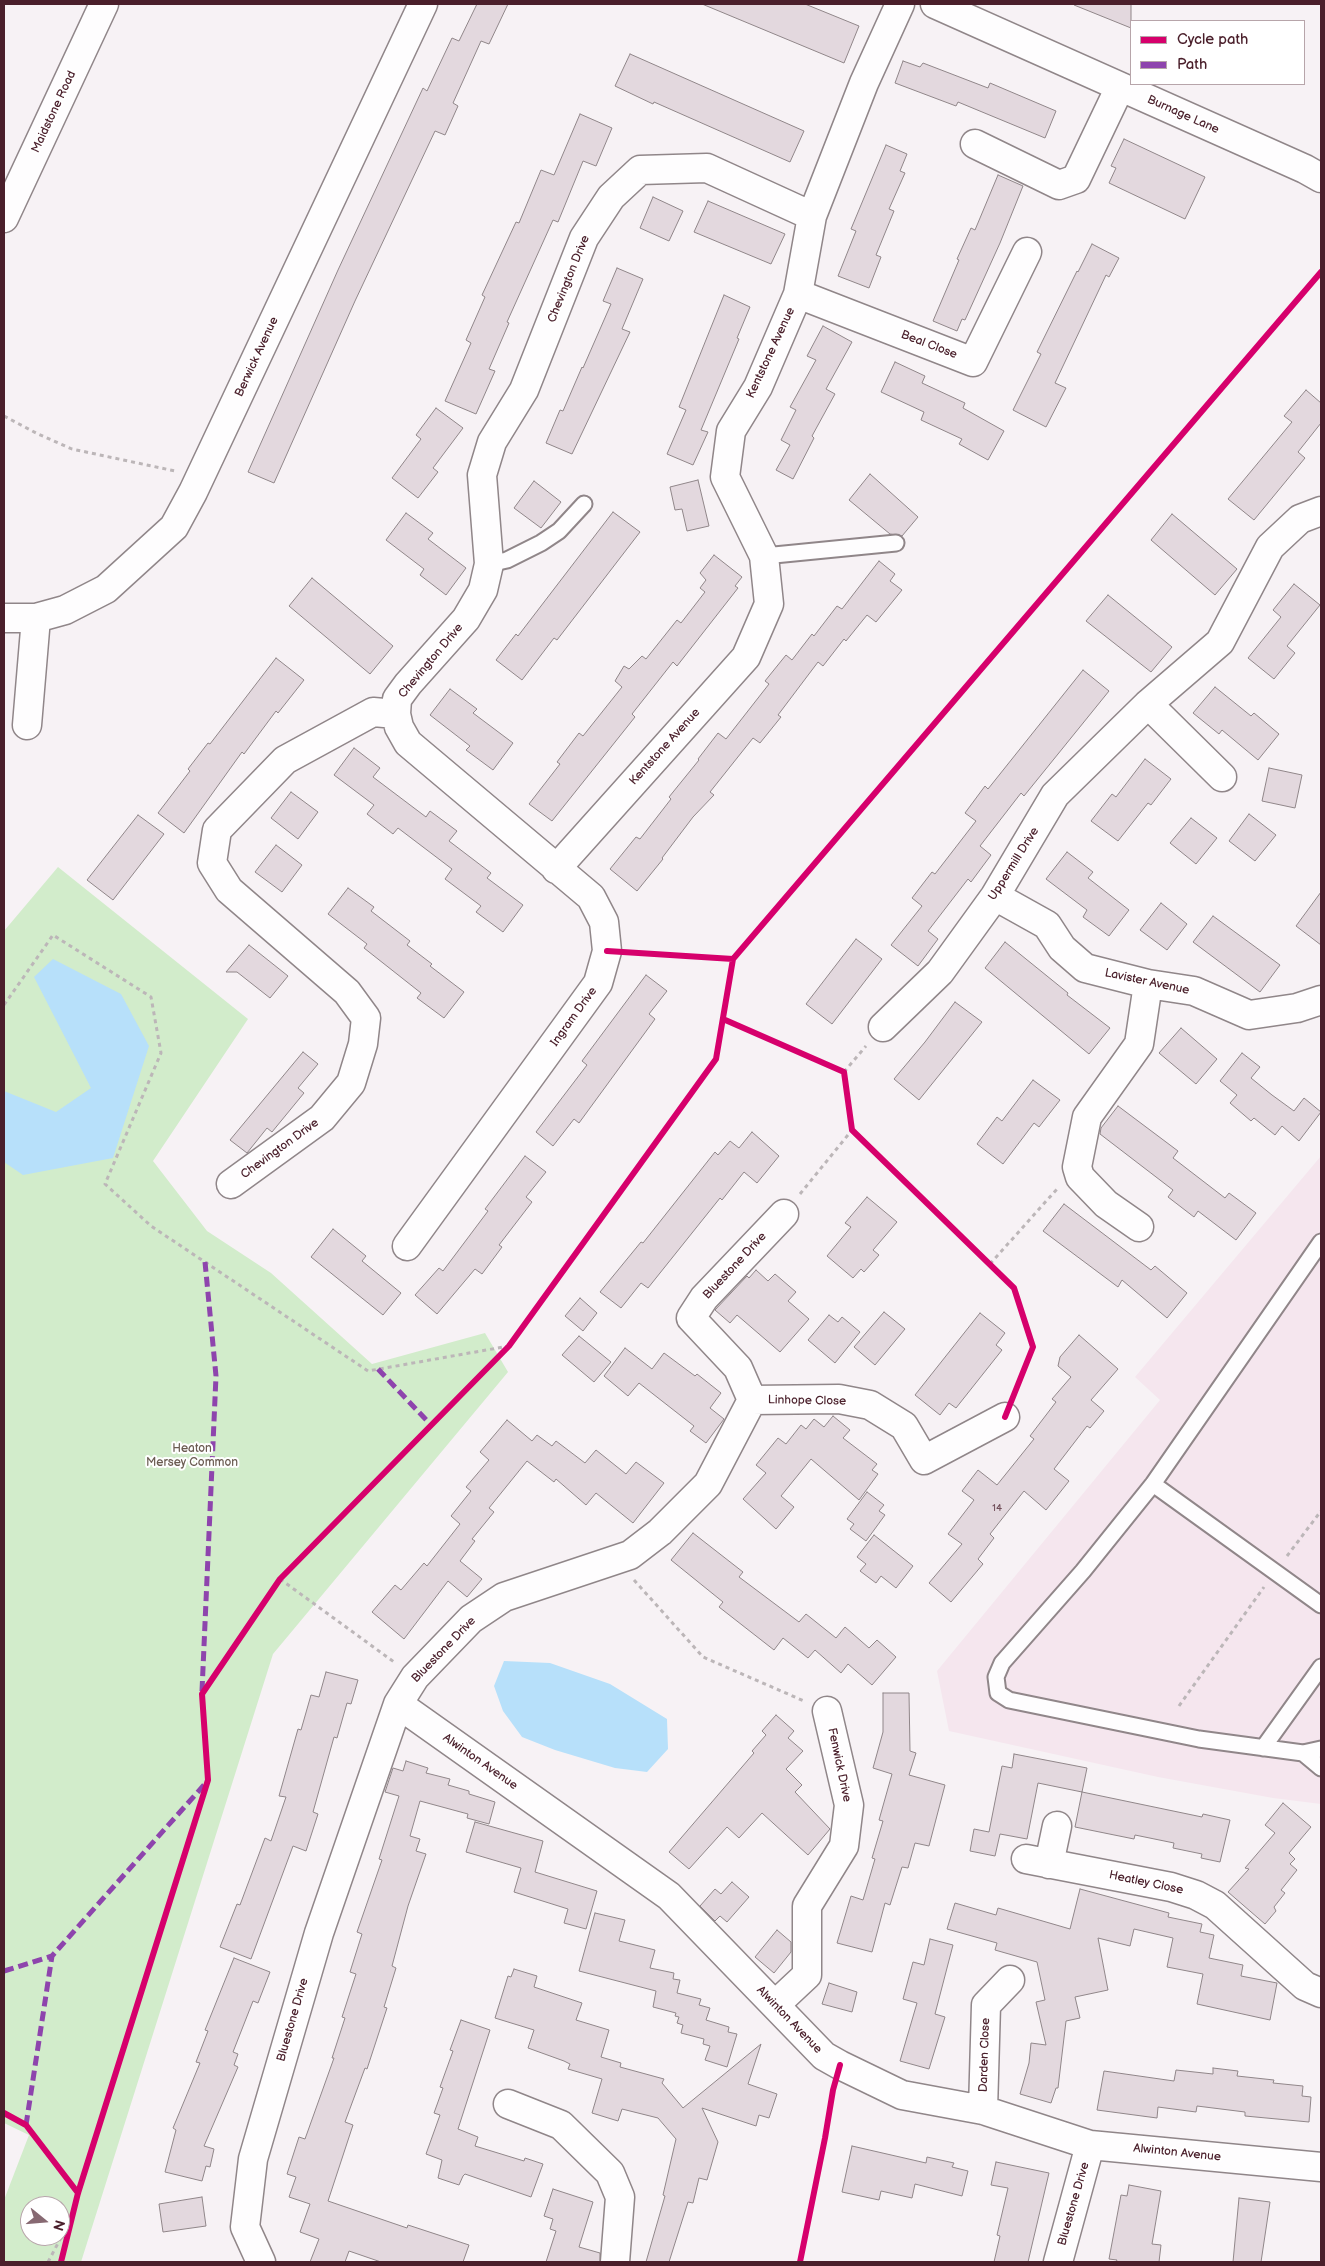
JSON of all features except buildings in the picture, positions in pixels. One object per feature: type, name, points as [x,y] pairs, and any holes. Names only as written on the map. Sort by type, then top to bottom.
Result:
[{"type":"street","name":"Maidstone Road","points":[[4,218],[104,4]]},
{"type":"street","name":"Berwick Avenue","points":[[4,618],[36,618],[65,610],[106,589],[174,527],[200,476],[423,4]]},
{"type":"street","name":"Kentstone Avenue","points":[[556,869],[746,657],[769,604],[764,556],[725,476],[731,431],[758,387],[798,294],[812,216],[864,83],[900,4]]},
{"type":"street","name":"Burnage Lane","points":[[934,4],[1305,168],[1321,178]]},
{"type":"street","points":[[974,144],[1059,185],[1076,179],[1120,87]]},
{"type":"street","name":"Chevington Drive","points":[[231,1184],[322,1118],[345,1090],[351,1082],[363,1044],[366,1018],[348,992],[229,890],[212,863],[216,830],[285,760],[373,712],[396,714],[397,699],[466,619],[475,605],[484,590],[489,564],[482,475],[492,442],[524,390],[584,238],[611,197],[640,170],[707,168],[812,216]]},
{"type":"street","name":"Beal Close","points":[[798,294],[973,362],[1027,252]]},
{"type":"street","name":"Uppermill Drive","points":[[883,1027],[940,972],[995,896],[1055,795],[1148,704],[1220,642],[1270,547],[1300,519],[1321,511]]},
{"type":"street","points":[[27,725],[36,618]]},
{"type":"street","points":[[1148,704],[1222,777]]},
{"type":"street","name":"Ingram Drive","points":[[396,714],[399,727],[408,743],[591,897],[604,922],[607,952],[598,983],[407,1246]]},
{"type":"street","name":"Lavister Avenue","points":[[995,896],[1047,926],[1062,948],[1085,968],[1148,984],[1194,991],[1249,1015],[1297,1008],[1321,1000]]},
{"type":"street","points":[[1139,1227],[1106,1204],[1080,1177],[1078,1167],[1086,1118],[1139,1044],[1148,984]]},
{"type":"street","name":"Bluestone Drive","points":[[261,2262],[245,2227],[253,2159],[319,1933],[398,1704],[415,1677],[470,1619],[504,1597],[630,1554],[660,1532],[708,1484],[752,1400],[738,1368],[691,1318],[704,1298],[784,1214]]},
{"type":"street","name":"Linhope Close","points":[[752,1400],[840,1399],[870,1405],[904,1426],[924,1460],[1005,1417]]},
{"type":"street","name":"Alwinton Avenue","points":[[398,1704],[669,1896],[824,2056],[902,2096],[983,2110],[1090,2145],[1321,2167]]},
{"type":"street","name":"Fenwick Drive","points":[[775,2005],[807,1975],[807,1906],[844,1846],[849,1805],[827,1711]]},
{"type":"street","name":"Heatley Close","points":[[1057,1826],[1037,1861],[1171,1887],[1196,1895],[1222,1910],[1305,1986],[1321,1993]]},
{"type":"street","name":"Darden Close","points":[[983,2110],[986,2005],[1010,1980]]},
{"type":"street","points":[[508,2104],[561,2126],[610,2173],[620,2197],[615,2262]]},
{"type":"street","name":"Bluestone Drive","points":[[1058,2262],[1090,2145]]},
{"type":"lane","points":[[489,564],[508,560],[541,543],[559,531],[584,504]]},
{"type":"lane","points":[[764,556],[896,543]]},
{"type":"lane","points":[[1321,1242],[1153,1484],[1083,1571],[1002,1664],[996,1677],[998,1693],[1009,1700],[1198,1739],[1303,1753],[1321,1749]]},
{"type":"lane","points":[[1153,1484],[1321,1605]]},
{"type":"lane","points":[[1262,1748],[1321,1667]]},
{"type":"lane","points":[[1303,1753],[1321,1768]]},
{"type":"path","points":[[4,416],[72,449],[200,476]]},
{"type":"path","points":[[845,1082],[844,1072],[883,1027]]},
{"type":"path","points":[[835,1068],[844,1072]]},
{"type":"path","points":[[851,1120],[852,1130],[859,1136]]},
{"type":"path","points":[[784,1214],[852,1130]]},
{"type":"path","points":[[990,1264],[1078,1167]]},
{"type":"path","points":[[983,1258],[996,1270]]},
{"type":"path","points":[[502,1352],[514,1338]]},
{"type":"path","points":[[1179,1706],[1321,1511]]},
{"type":"path","points":[[615,1560],[703,1658],[827,1711]]},
{"type":"path","points":[[275,1587],[287,1572]]},
{"type":"path","points":[[280,1579],[415,1677]]},
{"type":"path","points":[[70,2225],[74,2209]]},
{"type":"path","points":[[48,2262],[72,2216]]},
{"type":"shaded area","points":[[1321,1156],[1321,1804],[1273,1798],[1158,1777],[949,1731],[937,1671],[1160,1400],[1135,1377]]},
{"type":"green space","name":"Heaton Mersey Common","points":[[58,867],[248,1019],[153,1161],[207,1231],[271,1273],[372,1364],[485,1333],[508,1372],[273,1654],[81,2262],[4,2262],[4,2200],[29,2135],[4,2123],[4,931]]},
{"type":"water","points":[[53,959],[121,994],[149,1046],[113,1158],[23,1175],[4,1162],[4,1091],[56,1112],[91,1088],[34,977]]},
{"type":"water","points":[[504,1661],[550,1663],[610,1684],[667,1719],[668,1749],[647,1772],[615,1768],[555,1750],[522,1737],[503,1711],[494,1686]]},
{"type":"marked path","points":[[202,1691],[216,1376],[205,1262]]},
{"type":"marked path","points":[[378,1369],[431,1425]]},
{"type":"marked path","points":[[26,2125],[52,1956],[204,1785]]},
{"type":"marked path","points":[[4,1971],[52,1956]]},
{"type":"cycle path","points":[[61,2262],[78,2193],[208,1780],[202,1694],[280,1579],[509,1346],[716,1059],[733,959],[1321,272]]},
{"type":"cycle path","points":[[607,951],[733,959]]},
{"type":"cycle path","points":[[723,1019],[844,1072],[852,1130],[1014,1288],[1033,1347],[1005,1417]]},
{"type":"cycle path","points":[[800,2262],[833,2090],[840,2065]]},
{"type":"cycle path","points":[[4,2113],[26,2125],[78,2193]]}]
